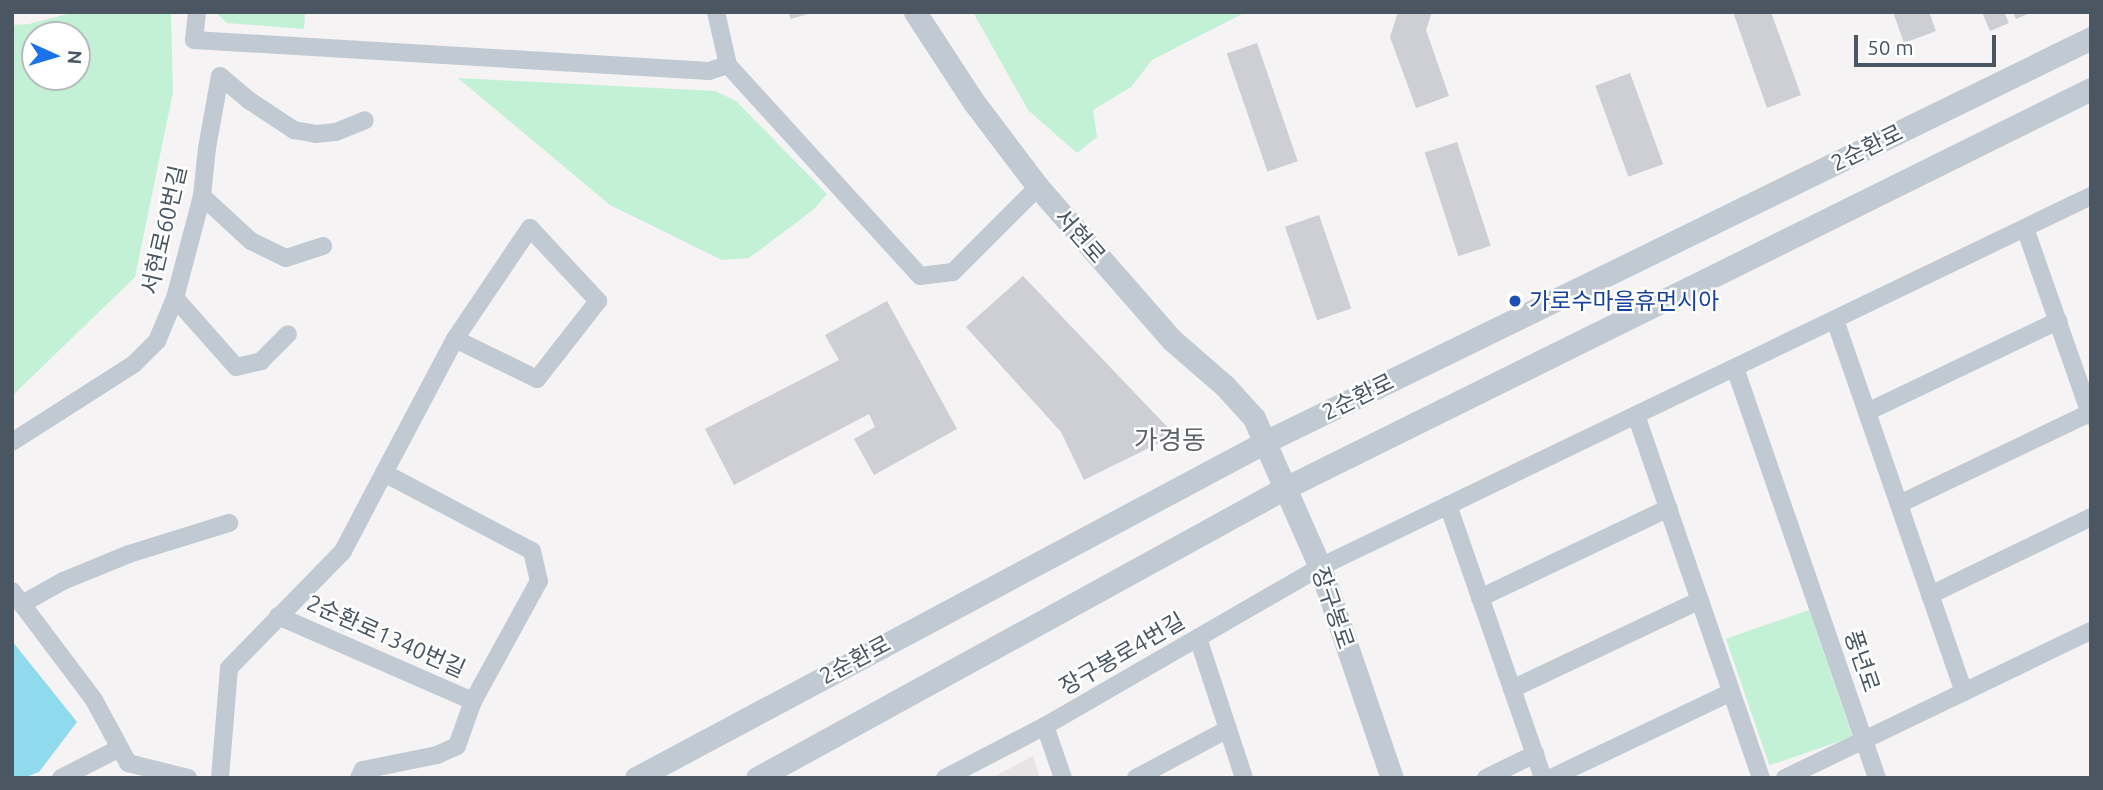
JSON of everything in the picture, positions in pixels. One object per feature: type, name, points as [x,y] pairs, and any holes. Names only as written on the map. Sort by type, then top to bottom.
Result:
[{"type":"street","points":[[197,12],[194,40],[709,71],[728,65]]},
{"type":"street","points":[[716,12],[728,65],[920,276],[953,272],[1038,187]]},
{"type":"street","name":"서현로","points":[[915,12],[973,102],[1038,187],[1172,340],[1225,386],[1254,418],[1265,442]]},
{"type":"street","name":"2순환로","points":[[636,778],[662,771],[1265,442],[2091,38]]},
{"type":"street","name":"서현로60번길","points":[[12,442],[134,364],[157,341],[175,298],[202,196],[207,148],[220,76],[250,101],[293,130],[316,134],[335,132],[365,120]]},
{"type":"street","name":"2순환로","points":[[757,778],[1285,488],[2091,89]]},
{"type":"street","points":[[202,196],[251,241],[286,258],[323,246]]},
{"type":"street","name":"장구봉로4번길","points":[[945,778],[1045,726],[1320,567],[2091,196]]},
{"type":"street","points":[[384,473],[455,339],[530,228],[598,301],[537,379],[455,339]]},
{"type":"street","points":[[1899,504],[2090,415],[2025,228]]},
{"type":"street","points":[[175,298],[236,367],[261,361],[288,334]]},
{"type":"street","points":[[1835,320],[1964,692]]},
{"type":"street","points":[[1867,412],[2058,321]]},
{"type":"street","name":"풍년로","points":[[1735,368],[1877,778]]},
{"type":"street","points":[[1636,415],[1761,778]]},
{"type":"street","name":"장구봉로","points":[[1265,442],[1320,567],[1392,778]]},
{"type":"street","name":"2순환로1340번길","points":[[220,778],[229,668],[343,551],[384,473],[532,551],[539,581],[473,701],[457,746],[437,755],[363,770],[359,778]]},
{"type":"street","points":[[1448,505],[1543,778]]},
{"type":"street","points":[[1480,598],[1668,509]]},
{"type":"street","points":[[1930,594],[2091,517]]},
{"type":"street","points":[[188,778],[128,763],[94,700],[17,598],[129,554],[229,523]]},
{"type":"street","points":[[1512,689],[1700,600]]},
{"type":"street","name":"2순환로1340번길","points":[[278,616],[473,701]]},
{"type":"street","points":[[1785,778],[2091,631]]},
{"type":"street","points":[[1198,638],[1244,778]]},
{"type":"street","points":[[1551,778],[1731,692]]},
{"type":"street","points":[[1045,726],[1063,778]]},
{"type":"street","points":[[1141,775],[1228,729]]},
{"type":"street","points":[[61,778],[120,748]]},
{"type":"street","points":[[1486,778],[1535,754]]},
{"type":"shaded area","points":[[1033,756],[1040,778],[992,778]]},
{"type":"green space","points":[[75,12],[171,12],[173,92],[135,277],[12,396],[12,25],[21,24],[21,91],[91,91],[91,21],[40,21]]},
{"type":"green space","points":[[305,12],[304,29],[227,23],[216,13]]},
{"type":"green space","points":[[973,12],[1246,12],[1152,60],[1131,87],[1093,110],[1097,137],[1077,153],[1028,110]]},
{"type":"green space","points":[[458,78],[715,91],[736,101],[827,194],[813,210],[749,258],[722,260],[610,205]]},
{"type":"green space","points":[[1809,610],[1853,737],[1769,765],[1726,639]]},
{"type":"water","points":[[12,641],[77,722],[39,772],[23,778],[12,778]]},
{"type":"building","points":[[788,12],[811,12],[811,13],[791,19]]},
{"type":"building","points":[[1398,12],[1432,12],[1426,30],[1449,96],[1416,108],[1390,37]]},
{"type":"building","points":[[1733,12],[1771,12],[1801,95],[1767,108]]},
{"type":"building","points":[[1893,12],[1929,12],[1936,31],[1904,43]]},
{"type":"building","points":[[1982,12],[2004,12],[2009,23],[1990,31]]},
{"type":"building","points":[[2013,12],[2032,12],[2016,19]]},
{"type":"building","points":[[1257,43],[1298,161],[1267,172],[1227,53]]},
{"type":"building","points":[[1630,73],[1663,164],[1628,177],[1595,86]]},
{"type":"building","points":[[1457,142],[1491,246],[1458,256],[1425,153]]},
{"type":"building","points":[[1319,215],[1351,309],[1317,320],[1285,227]]},
{"type":"building","points":[[1023,276],[1175,435],[1084,480],[1061,432],[966,327]]},
{"type":"building","points":[[887,301],[957,429],[874,475],[854,439],[875,427],[869,414],[734,485],[705,429],[839,360],[825,335]]},
{"type":"place","name":"가로수마을휴먼시아","points":[[1515,301]]},
{"type":"district","name":"가경동","points":[[1170,440]]}]
